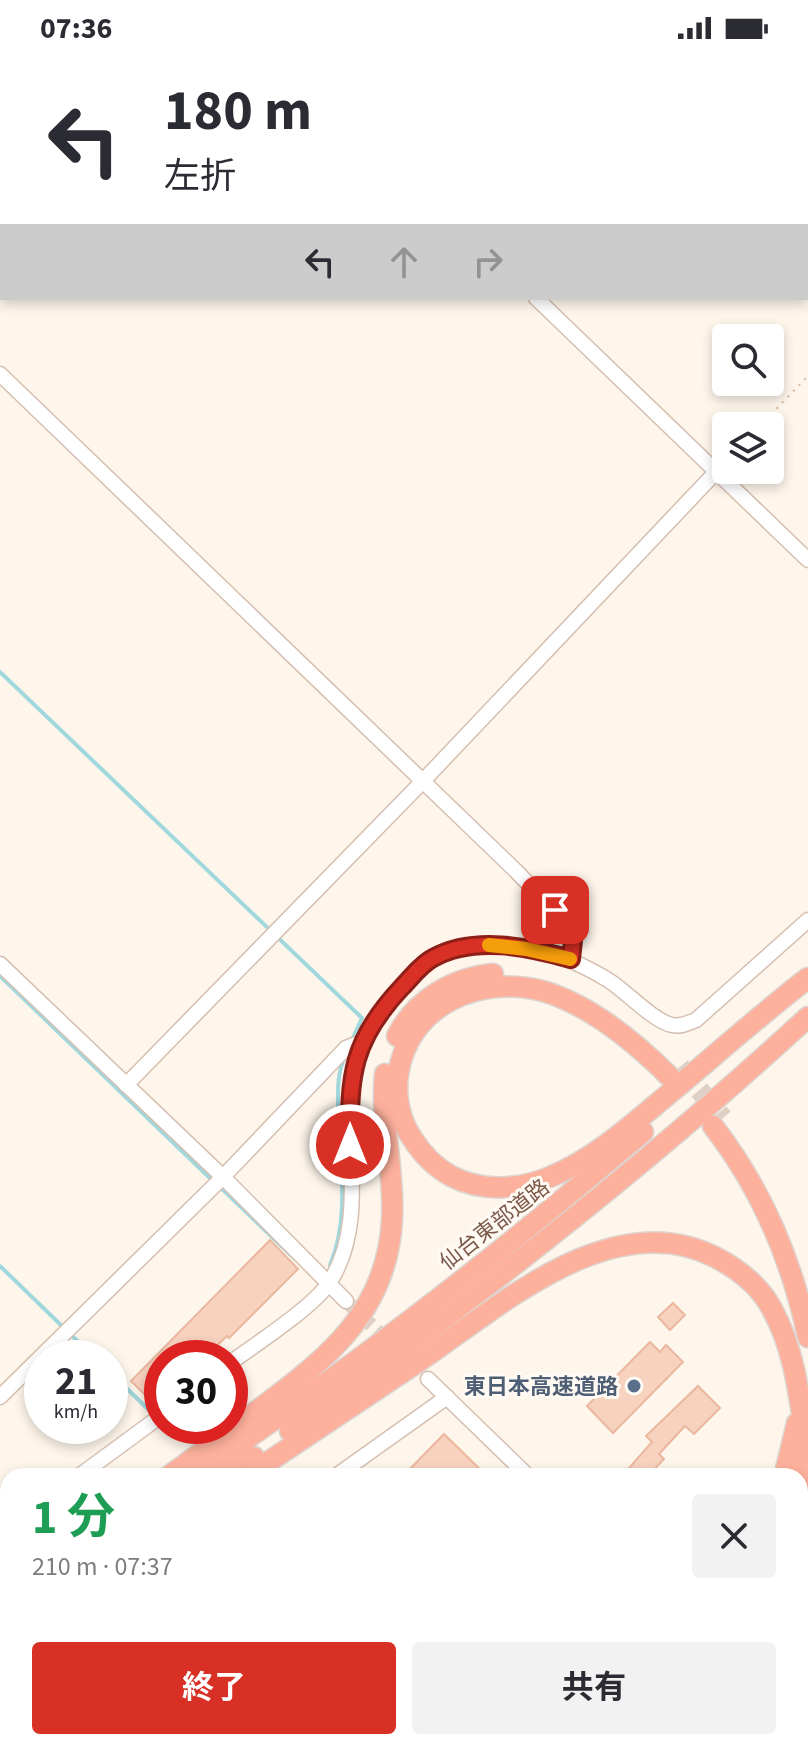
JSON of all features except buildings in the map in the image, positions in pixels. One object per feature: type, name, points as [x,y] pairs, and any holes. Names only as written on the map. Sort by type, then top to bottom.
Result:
[{"type":"highway","points":[[180,1468],[331,1352],[348,1334],[370,1301],[386,1261],[392,1218],[384,1076],[387,1060],[401,1028],[427,999],[461,980],[479,975],[498,973],[540,978],[601,1005],[644,1036],[675,1072],[592,1014],[546,993],[501,986],[461,995],[427,1016],[414,1032],[400,1065],[397,1086],[399,1108],[406,1129],[432,1163],[447,1174],[461,1181],[512,1187],[534,1183],[569,1167],[621,1133],[808,978]]},
{"type":"highway","name":"仙台東部道路","points":[[202,1468],[395,1332],[511,1242],[669,1110],[808,986]]},
{"type":"highway","name":"仙台東部道路","points":[[238,1468],[405,1350],[525,1258],[685,1127],[808,1017]]},
{"type":"highway","points":[[808,1287],[788,1230],[770,1192],[718,1122],[776,1233],[800,1302],[808,1337]]},
{"type":"highway","points":[[259,1468],[524,1290],[587,1256],[640,1242],[685,1245],[705,1251],[742,1273],[771,1307],[781,1327],[800,1399],[807,1439],[805,1468]]},
{"type":"highway","points":[[789,1468],[800,1399]]},
{"type":"highway","points":[[792,1468],[807,1439]]},
{"type":"street","points":[[538,300],[712,468]]},
{"type":"street","points":[[0,374],[423,781],[574,931],[571,959]]},
{"type":"street","points":[[126,1085],[423,781],[712,476]]},
{"type":"street","points":[[729,484],[808,560]]},
{"type":"street","points":[[0,1397],[354,1045],[392,997],[431,958],[467,947],[496,944],[571,959],[608,980],[653,1014],[672,1025],[682,1025],[696,1020],[808,920]]},
{"type":"street","points":[[0,964],[126,1085],[218,1182],[346,1301]]},
{"type":"street","points":[[248,1349],[300,1310],[328,1284],[349,1235],[354,1045]]},
{"type":"street","points":[[428,1379],[520,1468]]},
{"type":"street","points":[[347,1468],[447,1397]]},
{"type":"street","points":[[90,1468],[144,1428]]},
{"type":"path","points":[[773,412],[808,376]]},
{"type":"waterway","points":[[0,672],[362,1018],[352,1040]]},
{"type":"waterway","points":[[0,976],[213,1181]]},
{"type":"waterway","points":[[330,1265],[342,1207],[338,1096],[344,1059]]},
{"type":"waterway","points":[[220,1187],[294,1258]]},
{"type":"waterway","points":[[0,1266],[76,1340]]},
{"type":"waterway","points":[[128,1390],[144,1405]]},
{"type":"tunnel","points":[[680,1067],[723,1118]]},
{"type":"tunnel","points":[[346,1301],[390,1343]]},
{"type":"slow traffic","points":[[489,945],[570,959]]},
{"type":"place","name":"東日本高速道路","points":[[634,1386]]},
{"type":"route","points":[[350,1145],[352,1073],[361,1042],[392,997],[431,958],[467,947],[496,944],[571,959],[574,931],[555,910]]}]
